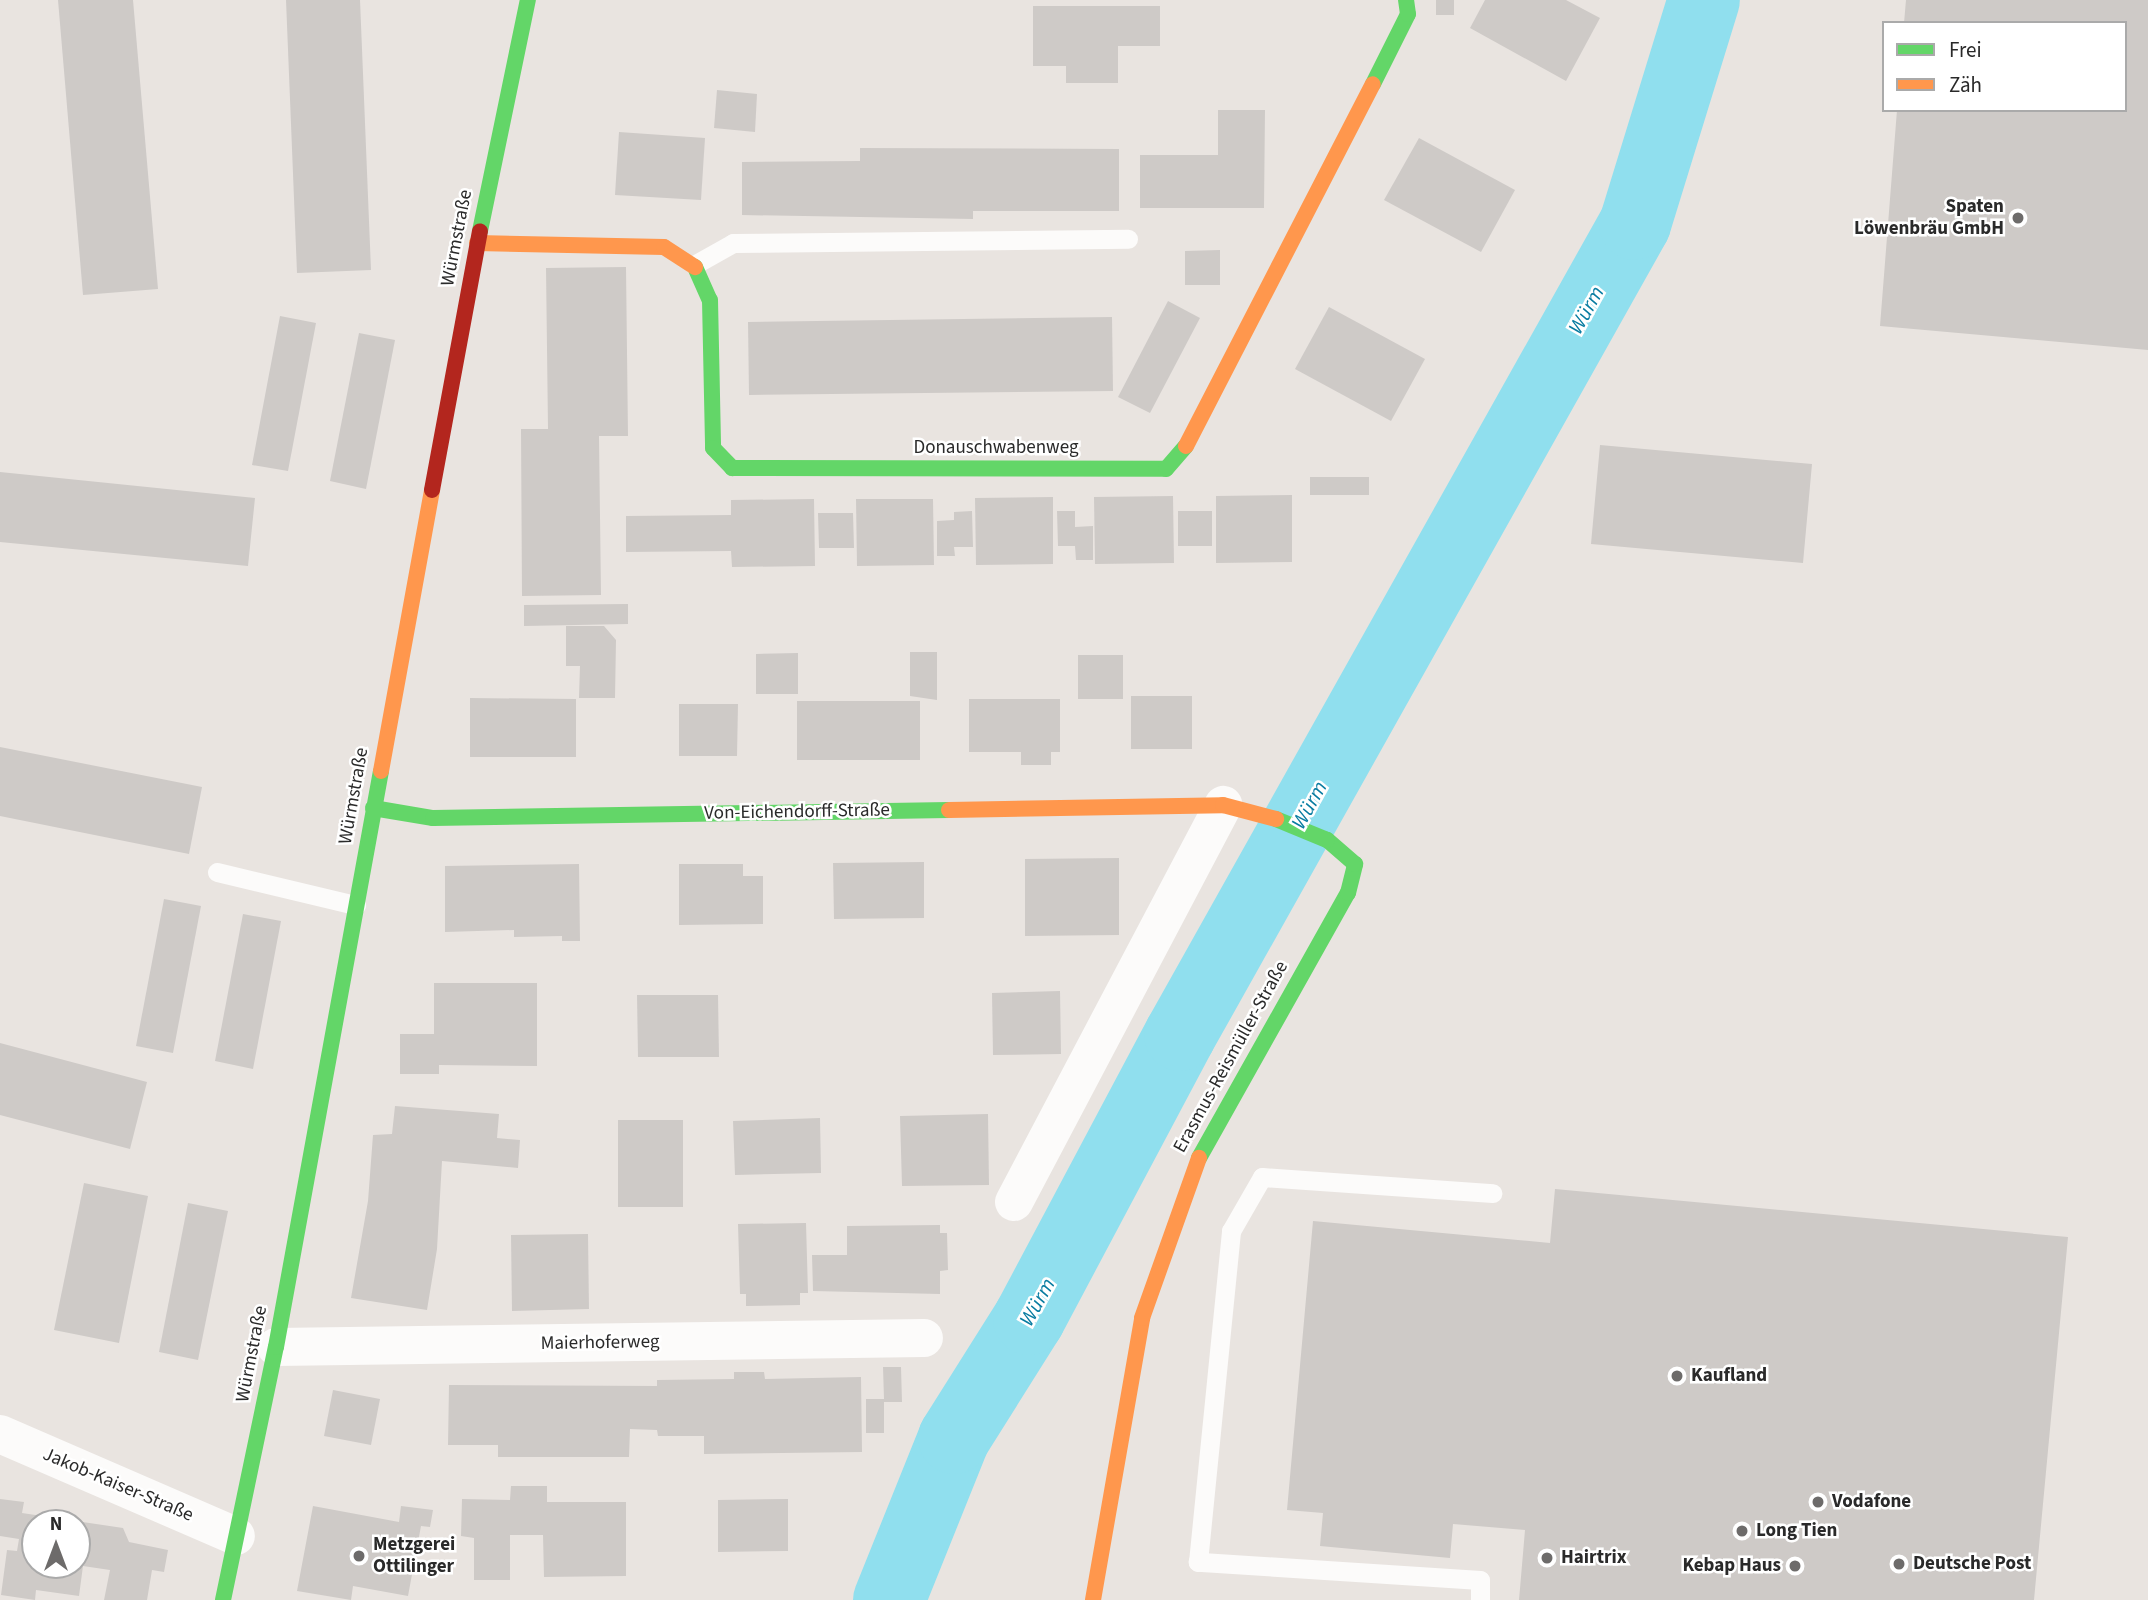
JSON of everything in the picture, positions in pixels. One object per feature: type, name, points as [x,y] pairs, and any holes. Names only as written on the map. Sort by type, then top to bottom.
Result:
[{"type":"street","name":"Würmstraße","points":[[223,1600],[276,1347],[477,243],[528,0]]},
{"type":"street","name":"Donauschwabenweg","points":[[694,265],[710,300],[713,448],[732,468],[1166,469],[1178,460],[1291,248],[1408,14],[1406,0]]},
{"type":"street","points":[[477,243],[664,247],[694,265]]},
{"type":"street","points":[[1014,1202],[1223,805]]},
{"type":"street","name":"Von-Eichendorff-Straße","points":[[373,808],[433,818],[1223,805],[1265,814],[1326,840]]},
{"type":"street","name":"Erasmus-Reismüller-Straße","points":[[1093,1600],[1142,1318],[1192,1171],[1348,893],[1355,864],[1326,840]]},
{"type":"street","name":"Maierhoferweg","points":[[276,1347],[925,1339]]},
{"type":"street","name":"Jakob-Kaiser-Straße","points":[[0,1434],[236,1536]]},
{"type":"lane","points":[[694,265],[733,243],[1128,239]]},
{"type":"lane","points":[[217,872],[356,905]]},
{"type":"lane","points":[[1480,1600],[1480,1580],[1198,1562],[1230,1231],[1262,1177],[1492,1193]]},
{"type":"building","points":[[58,0],[133,0],[158,289],[83,295]]},
{"type":"building","points":[[286,0],[360,0],[371,270],[297,273]]},
{"type":"building","points":[[1436,0],[1454,0],[1454,15],[1436,15]]},
{"type":"building","points":[[1485,0],[1566,0],[1600,18],[1566,81],[1470,28]]},
{"type":"building","name":"Spaten Löwenbräu GmbH","points":[[1906,0],[2148,0],[2148,350],[1880,326],[1897,112],[2127,112],[2127,21],[1904,21]]},
{"type":"building","points":[[1033,6],[1160,6],[1160,46],[1118,46],[1118,83],[1066,83],[1066,66],[1033,66]]},
{"type":"building","points":[[717,90],[757,94],[755,132],[714,128]]},
{"type":"building","points":[[1218,110],[1265,110],[1264,208],[1140,208],[1140,155],[1218,155]]},
{"type":"building","points":[[619,132],[705,138],[701,200],[615,195]]},
{"type":"building","points":[[1419,138],[1515,190],[1481,252],[1384,200]]},
{"type":"building","points":[[860,148],[1119,149],[1119,211],[973,211],[973,219],[742,215],[742,162],[860,161]]},
{"type":"building","points":[[1220,250],[1220,285],[1185,285],[1185,251]]},
{"type":"building","points":[[626,267],[628,436],[599,436],[601,595],[522,596],[521,429],[548,429],[546,268]]},
{"type":"building","points":[[1168,301],[1200,318],[1150,413],[1118,397]]},
{"type":"building","points":[[1329,307],[1425,359],[1391,421],[1295,369]]},
{"type":"building","points":[[280,316],[316,323],[288,471],[252,465]]},
{"type":"building","points":[[1112,317],[1113,391],[749,395],[748,322]]},
{"type":"building","points":[[359,333],[395,340],[366,489],[330,481]]},
{"type":"building","points":[[1600,445],[1812,464],[1803,563],[1591,544]]},
{"type":"building","points":[[0,472],[255,498],[248,566],[0,542]]},
{"type":"building","points":[[1310,477],[1369,477],[1369,495],[1310,495]]},
{"type":"building","points":[[1292,495],[1292,562],[1216,563],[1216,496]]},
{"type":"building","points":[[1173,496],[1174,563],[1095,564],[1094,497]]},
{"type":"building","points":[[1053,497],[1053,564],[976,565],[975,498]]},
{"type":"building","points":[[814,499],[815,566],[732,567],[731,551],[626,552],[626,516],[731,515],[731,500]]},
{"type":"building","points":[[856,499],[933,499],[934,565],[857,566]]},
{"type":"building","points":[[972,511],[973,547],[954,547],[955,556],[937,556],[937,521],[954,520],[954,512]]},
{"type":"building","points":[[1057,511],[1075,511],[1075,527],[1093,526],[1093,560],[1076,560],[1075,546],[1058,546]]},
{"type":"building","points":[[1178,511],[1212,511],[1212,546],[1178,546]]},
{"type":"building","points":[[818,513],[853,513],[854,548],[819,548]]},
{"type":"building","points":[[628,604],[628,624],[524,626],[524,605]]},
{"type":"building","points":[[566,626],[604,626],[616,640],[615,698],[579,698],[580,666],[566,666]]},
{"type":"building","points":[[910,652],[937,652],[937,700],[910,696]]},
{"type":"building","points":[[798,653],[798,694],[756,694],[756,654]]},
{"type":"building","points":[[1078,655],[1123,655],[1123,699],[1078,699]]},
{"type":"building","points":[[1131,696],[1192,696],[1192,749],[1131,749]]},
{"type":"building","points":[[470,698],[576,699],[576,757],[470,757]]},
{"type":"building","points":[[969,699],[1060,699],[1060,752],[1051,752],[1051,765],[1021,765],[1021,752],[969,752]]},
{"type":"building","points":[[797,701],[920,701],[920,760],[797,760]]},
{"type":"building","points":[[679,704],[738,704],[737,756],[679,756]]},
{"type":"building","points":[[0,747],[202,787],[189,854],[0,816]]},
{"type":"building","points":[[1119,858],[1119,935],[1025,936],[1025,859]]},
{"type":"building","points":[[924,862],[924,918],[834,919],[833,863]]},
{"type":"building","points":[[579,864],[580,941],[562,941],[562,936],[514,937],[514,930],[445,932],[445,866]]},
{"type":"building","points":[[679,864],[743,864],[743,876],[763,876],[763,924],[679,925]]},
{"type":"building","points":[[164,899],[201,906],[173,1053],[136,1046]]},
{"type":"building","points":[[243,914],[281,921],[253,1069],[215,1061]]},
{"type":"building","points":[[434,983],[537,983],[537,1066],[439,1065],[439,1074],[400,1074],[400,1034],[434,1034]]},
{"type":"building","points":[[1060,991],[1061,1054],[993,1055],[992,993]]},
{"type":"building","points":[[637,995],[718,995],[719,1057],[638,1057]]},
{"type":"building","points":[[0,1043],[147,1082],[130,1149],[0,1115]]},
{"type":"building","points":[[395,1106],[499,1114],[497,1138],[520,1140],[518,1168],[442,1161],[437,1249],[427,1310],[351,1298],[368,1201],[373,1135],[392,1134]]},
{"type":"building","points":[[988,1114],[989,1185],[902,1186],[900,1116]]},
{"type":"building","points":[[820,1118],[821,1173],[735,1175],[733,1121]]},
{"type":"building","points":[[618,1120],[683,1120],[683,1207],[618,1207]]},
{"type":"building","points":[[84,1183],[148,1196],[119,1343],[54,1330]]},
{"type":"building","name":"Kaufland","points":[[1555,1189],[2068,1237],[2034,1600],[1519,1600],[1525,1530],[1453,1524],[1450,1558],[1320,1546],[1323,1513],[1287,1510],[1313,1221],[1550,1243]]},
{"type":"building","points":[[188,1203],[228,1211],[198,1360],[159,1352]]},
{"type":"building","points":[[806,1223],[808,1293],[800,1293],[800,1305],[746,1306],[746,1294],[740,1294],[738,1224]]},
{"type":"building","points":[[940,1225],[940,1233],[947,1233],[948,1270],[940,1271],[940,1294],[813,1291],[812,1255],[847,1255],[847,1226]]},
{"type":"building","points":[[588,1234],[589,1309],[512,1311],[511,1235]]},
{"type":"building","points":[[883,1367],[901,1367],[902,1402],[884,1402],[884,1433],[866,1433],[866,1399],[884,1399]]},
{"type":"building","points":[[734,1372],[764,1372],[765,1379],[861,1377],[862,1452],[704,1454],[704,1436],[658,1436],[657,1430],[630,1429],[629,1457],[498,1457],[498,1445],[448,1445],[449,1385],[657,1386],[657,1380],[734,1379]]},
{"type":"building","points":[[333,1390],[380,1399],[371,1445],[324,1436]]},
{"type":"building","points":[[511,1486],[547,1486],[547,1502],[626,1502],[626,1576],[544,1577],[543,1535],[510,1535],[510,1580],[474,1580],[474,1538],[461,1536],[462,1499],[510,1500]]},
{"type":"building","points":[[0,1499],[24,1502],[21,1509],[21,1579],[81,1579],[79,1596],[36,1590],[35,1600],[1,1595],[7,1550],[17,1551],[19,1539],[0,1536]]},
{"type":"building","points":[[788,1499],[788,1551],[718,1552],[718,1500]]},
{"type":"building","name":"Metzgerei Ottilinger","points":[[313,1506],[399,1522],[401,1506],[433,1510],[430,1527],[421,1526],[408,1596],[353,1586],[351,1600],[297,1591]]},
{"type":"building","points":[[91,1523],[123,1528],[129,1542],[168,1550],[164,1572],[152,1570],[147,1600],[104,1600],[110,1570],[91,1567]]},
{"type":"waterway","name":"Würm","points":[[889,1600],[954,1438],[1029,1319],[1180,1035],[1635,224],[1704,0]]},
{"type":"traffic: fast","points":[[480,231],[528,0]]},
{"type":"traffic: fast","points":[[1373,84],[1408,14],[1406,0]]},
{"type":"traffic: fast","points":[[695,267],[710,300],[713,448],[732,468],[1166,469],[1186,446]]},
{"type":"traffic: fast","points":[[223,1600],[276,1347],[381,771]]},
{"type":"traffic: fast","points":[[373,808],[433,818],[949,810]]},
{"type":"traffic: fast","points":[[1199,1158],[1348,893],[1355,864],[1327,840],[1276,819]]},
{"type":"traffic: slow","points":[[1186,446],[1373,84]]},
{"type":"traffic: slow","points":[[477,243],[664,247],[695,267]]},
{"type":"traffic: slow","points":[[381,771],[432,490]]},
{"type":"traffic: slow","points":[[949,810],[1223,805],[1276,819]]},
{"type":"traffic: slow","points":[[1093,1600],[1142,1318],[1199,1158]]},
{"type":"traffic: jam","points":[[432,490],[480,231]]},
{"type":"place","name":"Spaten Löwenbräu GmbH","points":[[2018,218]]},
{"type":"place","name":"Kaufland","points":[[1677,1376]]},
{"type":"place","name":"Vodafone","points":[[1818,1502]]},
{"type":"place","name":"Long Tien","points":[[1742,1531]]},
{"type":"place","name":"Metzgerei Ottilinger","points":[[359,1556]]},
{"type":"place","name":"Hairtrix","points":[[1547,1558]]},
{"type":"place","name":"Deutsche Post","points":[[1899,1564]]},
{"type":"place","name":"Kebap Haus","points":[[1795,1566]]}]
